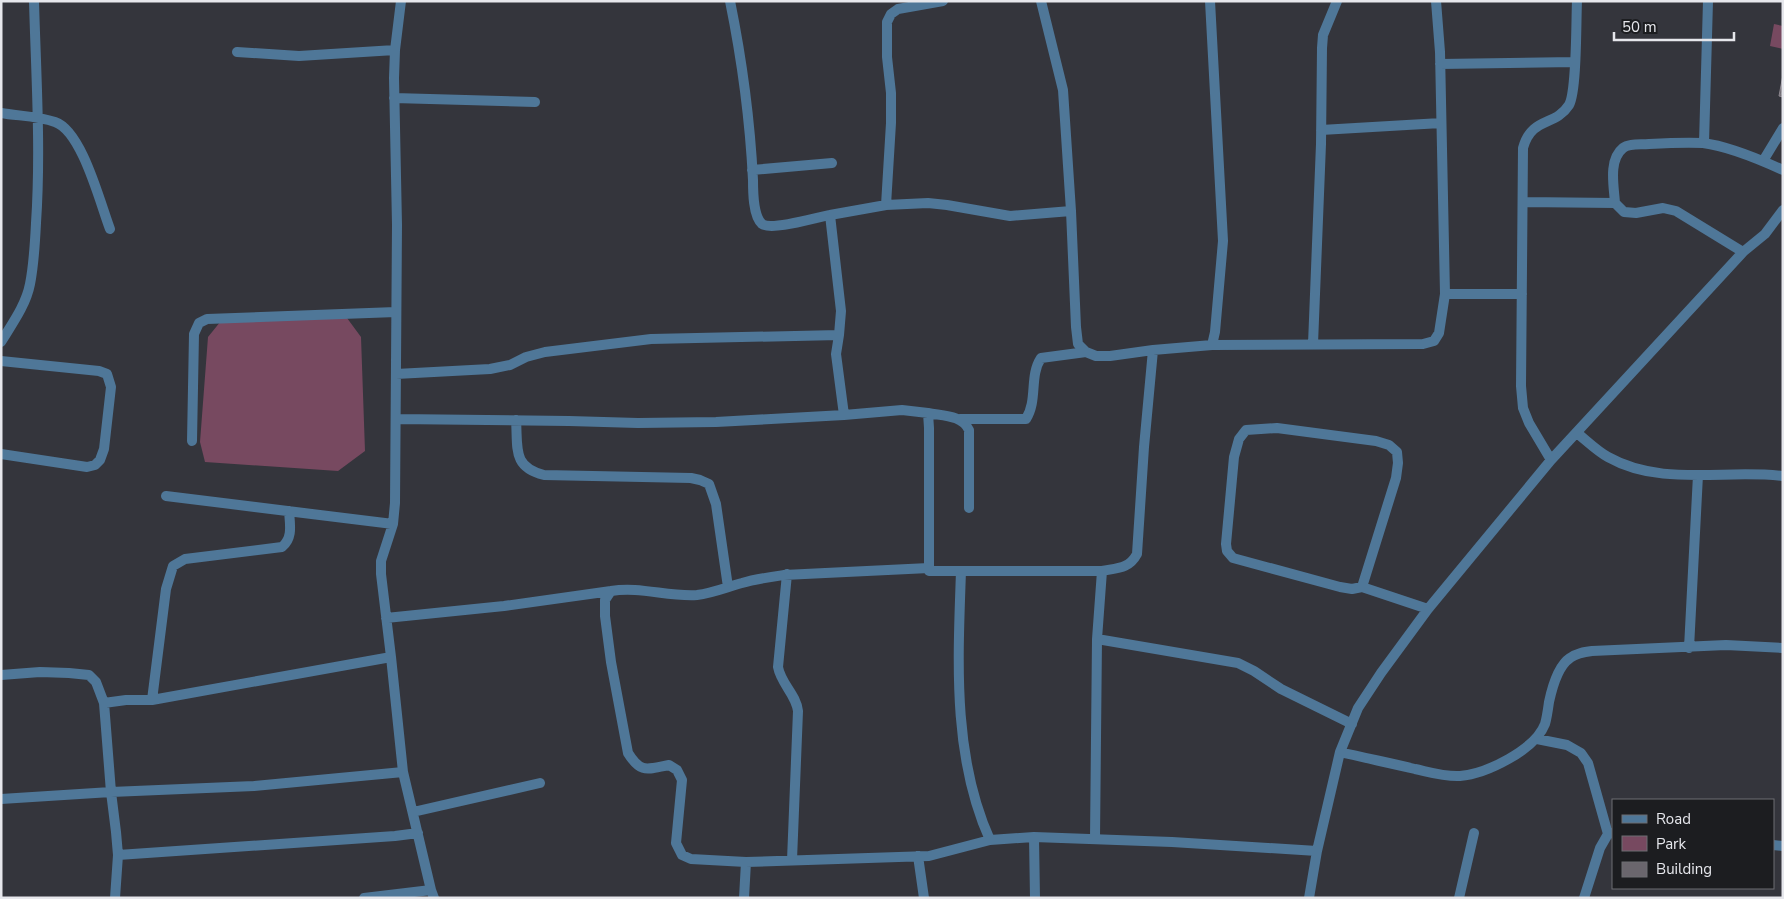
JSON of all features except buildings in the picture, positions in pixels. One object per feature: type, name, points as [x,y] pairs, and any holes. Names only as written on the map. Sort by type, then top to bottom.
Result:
[{"type":"street","points":[[1,342],[24,302],[30,284],[38,189],[34,1]]},
{"type":"street","points":[[364,898],[432,894],[403,772],[381,574],[381,561],[393,524],[396,419],[397,225],[394,98],[395,50],[401,1]]},
{"type":"street","points":[[730,1],[737,37],[751,140],[754,197],[757,215],[760,222],[765,226],[774,226],[886,205],[928,203],[1010,216],[1071,211]]},
{"type":"street","points":[[886,205],[891,123],[887,22],[891,14],[898,9],[943,1]]},
{"type":"street","points":[[1041,1],[1063,90],[1078,344],[1086,352],[1096,356],[1212,345],[1423,344],[1434,340],[1439,333],[1445,294],[1440,64],[1436,1]]},
{"type":"street","points":[[1210,1],[1223,240],[1215,332],[1212,345]]},
{"type":"street","points":[[1313,344],[1323,35],[1338,1]]},
{"type":"street","points":[[1551,460],[1529,423],[1523,408],[1521,386],[1523,148],[1526,136],[1535,127],[1561,114],[1570,104],[1574,83],[1577,1]]},
{"type":"street","points":[[1704,144],[1708,1]]},
{"type":"street","points":[[237,52],[299,56],[395,50]]},
{"type":"street","points":[[1440,64],[1575,62]]},
{"type":"street","points":[[394,98],[535,102]]},
{"type":"street","points":[[1,113],[54,122],[64,127],[72,135],[87,166],[110,229]]},
{"type":"street","points":[[1321,130],[1441,124]]},
{"type":"street","points":[[1763,161],[1783,128]]},
{"type":"street","points":[[1743,252],[1676,211],[1663,208],[1636,213],[1624,212],[1615,203],[1613,175],[1615,159],[1622,148],[1629,146],[1670,143],[1704,144],[1763,161],[1783,170]]},
{"type":"street","points":[[752,170],[832,163]]},
{"type":"street","points":[[1523,202],[1615,203]]},
{"type":"street","points":[[1765,234],[1783,210]]},
{"type":"street","points":[[830,215],[841,311],[836,354],[844,415]]},
{"type":"street","points":[[1309,898],[1317,852],[1340,752],[1358,708],[1381,672],[1428,609],[1551,460],[1578,433],[1743,252],[1765,234],[1783,224]]},
{"type":"street","points":[[1445,294],[1522,294]]},
{"type":"street","points":[[192,441],[192,361],[194,334],[199,323],[207,319],[396,312]]},
{"type":"street","points":[[396,374],[490,369],[510,365],[526,357],[545,352],[651,338],[839,336]]},
{"type":"street","points":[[928,412],[929,571],[1102,570],[1122,567],[1133,562],[1137,554],[1153,350]]},
{"type":"street","points":[[396,419],[648,423],[716,422],[902,410],[928,412],[960,419],[1026,419],[1031,410],[1035,366],[1041,358],[1086,352]]},
{"type":"street","points":[[1,361],[98,371],[106,374],[111,387],[104,449],[100,460],[94,465],[87,466],[1,454]]},
{"type":"street","points":[[960,419],[966,423],[969,430],[968,508]]},
{"type":"street","points":[[516,420],[518,456],[524,466],[532,472],[544,475],[691,478],[709,484],[716,504],[728,587]]},
{"type":"street","points":[[1362,587],[1396,478],[1397,452],[1389,444],[1376,441],[1277,428],[1246,430],[1239,439],[1234,457],[1226,544],[1227,551],[1233,558],[1340,587],[1352,589],[1362,587],[1428,609]]},
{"type":"street","points":[[1578,433],[1607,457],[1633,468],[1661,473],[1698,475],[1742,474],[1783,476]]},
{"type":"street","points":[[1689,648],[1698,475]]},
{"type":"street","points":[[166,496],[393,524]]},
{"type":"street","points":[[152,700],[166,589],[173,566],[185,559],[282,547],[288,542],[290,534],[289,511]]},
{"type":"street","points":[[386,618],[504,606],[625,589],[698,595],[763,578],[787,574],[929,568]]},
{"type":"street","points":[[1095,838],[1097,639],[1102,570]]},
{"type":"street","points":[[961,571],[958,692],[970,781],[982,822],[990,840]]},
{"type":"street","points":[[787,574],[778,667],[780,676],[798,704],[792,860]]},
{"type":"street","points":[[611,591],[606,600],[605,616],[611,662],[628,753],[635,765],[645,769],[669,765],[677,770],[682,780],[676,843],[682,854],[691,859],[746,862],[929,856],[990,840],[1034,837],[1095,838],[1317,852]]},
{"type":"street","points":[[1097,639],[1238,663],[1281,689],[1352,724]]},
{"type":"street","points":[[1340,752],[1436,773],[1459,776],[1479,772],[1505,760],[1537,739],[1545,724],[1551,693],[1560,670],[1568,659],[1578,653],[1726,645],[1783,648]]},
{"type":"street","points":[[104,704],[126,700],[152,700],[391,657]]},
{"type":"street","points":[[1,675],[40,672],[88,675],[96,682],[104,704],[118,855],[115,898]]},
{"type":"street","points":[[1537,739],[1567,744],[1581,752],[1588,762],[1610,834],[1600,848],[1584,898]]},
{"type":"street","points":[[1,799],[254,786],[403,772]]},
{"type":"street","points":[[413,812],[540,784]]},
{"type":"street","points":[[118,855],[418,833]]},
{"type":"street","points":[[1459,898],[1474,833]]},
{"type":"street","points":[[1034,837],[1035,898]]},
{"type":"street","points":[[918,856],[924,898]]},
{"type":"street","points":[[744,898],[746,862]]},
{"type":"green space","points":[[1774,24],[1783,26],[1783,49],[1770,46]]},
{"type":"green space","points":[[225,316],[347,318],[361,337],[365,451],[338,471],[205,462],[200,442],[208,337]]}]
